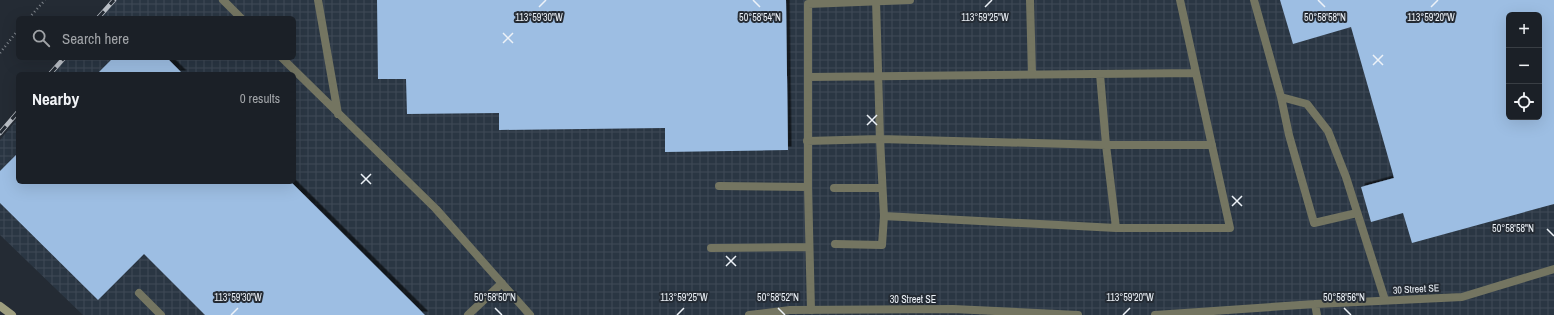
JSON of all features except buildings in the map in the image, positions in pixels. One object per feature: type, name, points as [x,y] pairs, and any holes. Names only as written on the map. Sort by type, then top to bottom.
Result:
[{"type":"street","points":[[223,0],[240,16]]},
{"type":"street","points":[[318,0],[338,114]]},
{"type":"street","points":[[810,310],[807,141],[808,2],[910,0]]},
{"type":"street","points":[[1030,0],[1032,74]]},
{"type":"street","points":[[884,216],[1116,228],[1230,228],[1180,0]]},
{"type":"street","points":[[1254,0],[1281,97],[1289,135],[1314,223],[1357,213]]},
{"type":"street","points":[[835,244],[882,245],[884,216],[876,1]]},
{"type":"street","points":[[284,60],[436,209],[530,315]]},
{"type":"street","points":[[808,76],[1196,73]]},
{"type":"street","points":[[1100,74],[1106,146],[1116,228]]},
{"type":"street","points":[[1281,97],[1307,104],[1328,131],[1346,177],[1385,300]]},
{"type":"street","points":[[807,141],[880,139],[1106,146],[1212,145]]},
{"type":"street","points":[[719,186],[808,187]]},
{"type":"street","points":[[834,188],[882,188]]},
{"type":"street","points":[[711,248],[809,247]]},
{"type":"street","name":"30 Street SE","points":[[1155,315],[1315,304],[1462,297],[1554,269]]},
{"type":"street","points":[[468,315],[502,283]]},
{"type":"street","points":[[139,293],[162,315]]},
{"type":"street","points":[[1315,304],[1318,315]]},
{"type":"street","points":[[0,306],[12,315]]},
{"type":"street","name":"30 Street SE","points":[[748,315],[790,310],[953,309],[1078,315]]},
{"type":"path","points":[[31,16],[44,0]]},
{"type":"path","points":[[0,53],[16,33]]},
{"type":"shaded area","points":[[113,0],[1554,0],[1554,315],[83,315],[0,235],[0,140],[16,120],[16,184],[296,184],[296,72],[55,72],[64,60],[296,60],[296,16],[101,16]]},
{"type":"railway","points":[[100,16],[114,0]]},
{"type":"railway","points":[[52,72],[62,60]]},
{"type":"railway","points":[[0,133],[16,114]]}]
